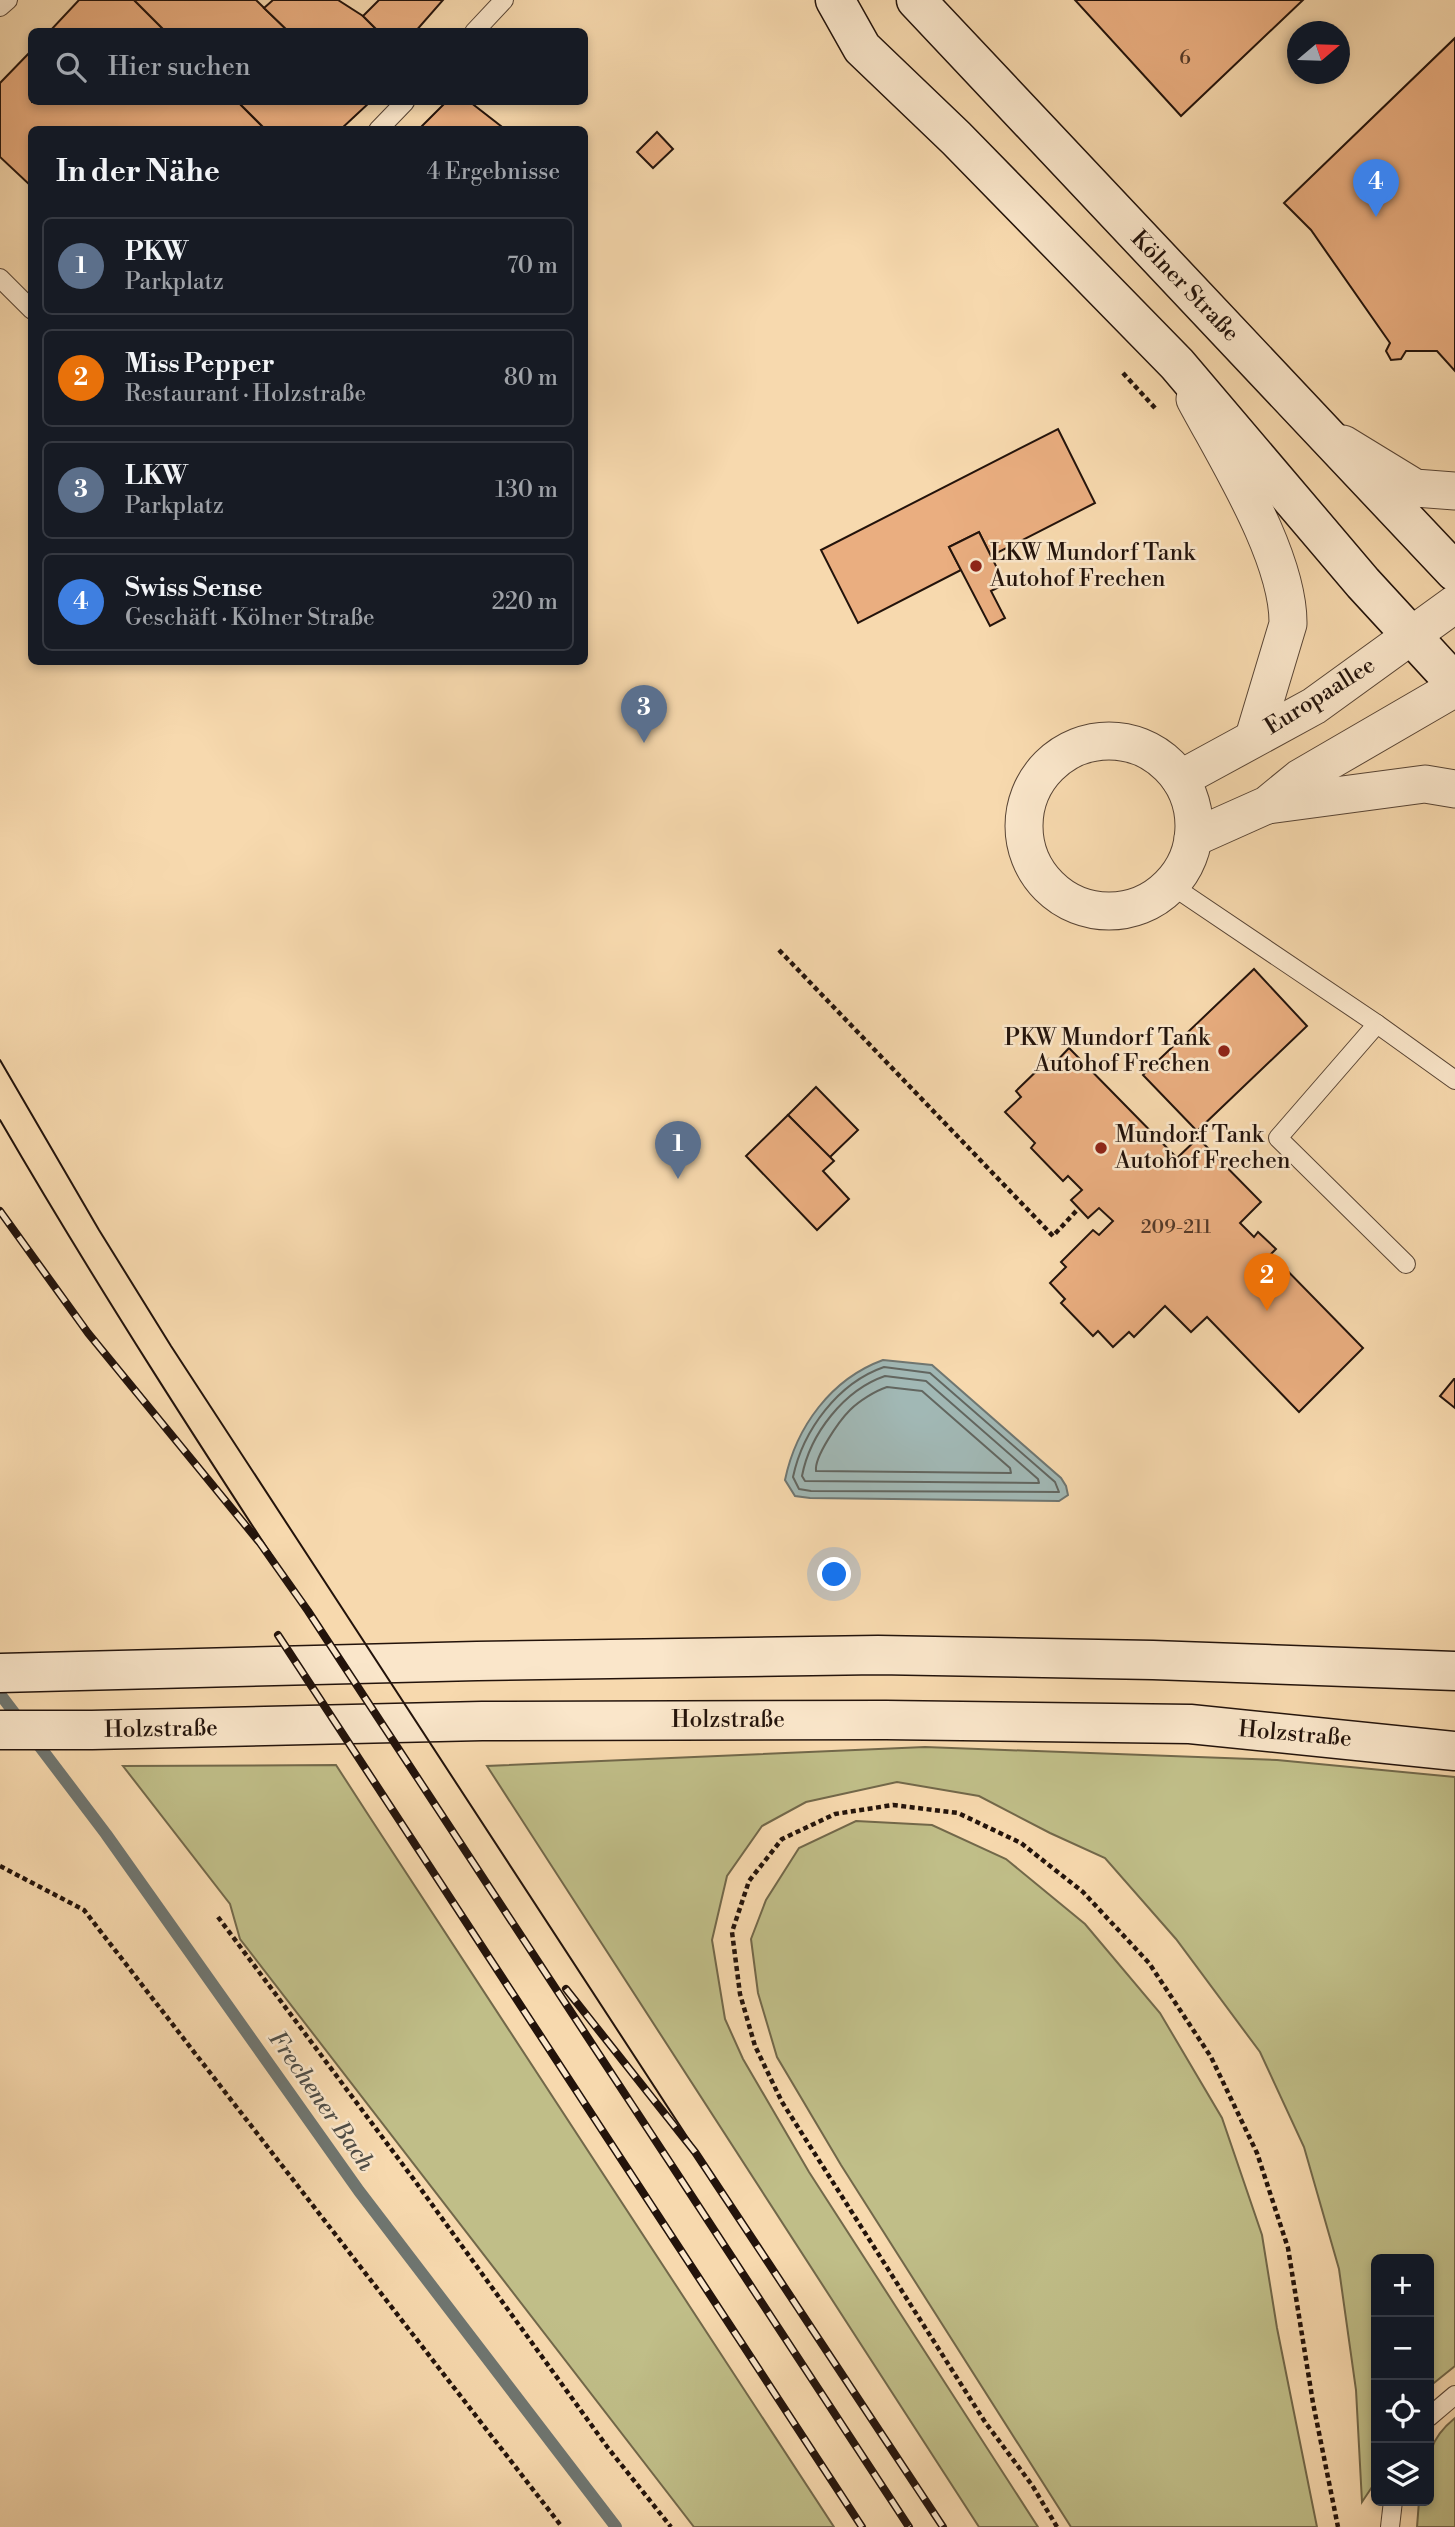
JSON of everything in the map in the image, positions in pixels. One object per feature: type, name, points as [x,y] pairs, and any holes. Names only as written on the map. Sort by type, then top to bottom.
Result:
[{"type":"main road","points":[[835,0],[862,48],[956,138],[1177,364],[1455,685]]},
{"type":"main road","name":"Kölner Straße","points":[[916,0],[1455,572]]},
{"type":"main road","points":[[0,1673],[491,1660],[878,1655],[1180,1660],[1435,1668],[1455,1671]]},
{"type":"main road","name":"Holzstraße","points":[[0,1730],[496,1720],[886,1720],[1190,1724],[1455,1751]]},
{"type":"street","points":[[1177,364],[1243,489],[1280,567],[1288,607],[1288,624],[1254,737]]},
{"type":"street","points":[[1325,433],[1415,488],[1455,491]]},
{"type":"street","name":"Europaallee","points":[[1180,779],[1314,706],[1455,604]]},
{"type":"street","points":[[1193,838],[1267,805],[1300,778],[1455,685]]},
{"type":"street","points":[[1111,741],[1135,745],[1158,757],[1180,779],[1191,803],[1193,838],[1187,861],[1180,874],[1171,886],[1150,901],[1126,910],[1090,910],[1064,900],[1043,881],[1027,850],[1023,825],[1031,793],[1046,767],[1068,751],[1093,742],[1111,741]]},
{"type":"street","points":[[1267,805],[1425,784],[1455,789]]},
{"type":"lane","points":[[0,7],[8,0]]},
{"type":"lane","points":[[478,28],[504,0]]},
{"type":"lane","points":[[382,126],[402,105]]},
{"type":"lane","points":[[0,278],[28,306]]},
{"type":"lane","points":[[1171,886],[1377,1024],[1455,1080]]},
{"type":"lane","points":[[1377,1024],[1278,1138],[1406,1264]]},
{"type":"lane","points":[[1434,2413],[1455,2395]]},
{"type":"lane","points":[[1390,2527],[1392,2506]]},
{"type":"path","points":[[1116,365],[1159,413]]},
{"type":"path","points":[[779,950],[1053,1236],[1079,1208]]},
{"type":"path","points":[[1058,2527],[1032,2485],[985,2422],[782,2102],[755,2046],[740,1994],[732,1932],[749,1881],[782,1839],[835,1814],[893,1805],[958,1812],[1021,1843],[1083,1892],[1149,1963],[1211,2057],[1257,2152],[1288,2248],[1313,2403],[1338,2527]]},
{"type":"path","points":[[0,1866],[85,1910],[562,2527]]},
{"type":"path","points":[[218,1917],[415,2180],[608,2448],[671,2527]]},
{"type":"shaded area","points":[[925,1747],[1277,1760],[1455,1777],[1455,2366],[1434,2383],[1434,2254],[1371,2254],[1371,2488],[1362,2502],[1356,2390],[1339,2269],[1304,2147],[1260,2052],[1176,1939],[1105,1858],[979,1796],[897,1782],[806,1802],[762,1826],[727,1876],[712,1940],[725,2019],[743,2059],[809,2172],[1038,2527],[979,2527],[487,1766]]},
{"type":"shaded area","points":[[336,1765],[834,2527],[694,2527],[240,1939],[230,1904],[123,1766]]},
{"type":"shaded area","points":[[856,1821],[932,1825],[1006,1859],[1085,1924],[1160,2013],[1222,2118],[1262,2235],[1277,2328],[1317,2527],[1071,2527],[841,2165],[777,2057],[758,1993],[751,1939],[766,1900],[799,1848]]},
{"type":"shaded area","points":[[1455,2418],[1455,2527],[1417,2527],[1419,2506],[1434,2506],[1434,2444]]},
{"type":"water","points":[[883,1360],[932,1365],[1061,1478],[1068,1495],[1059,1501],[795,1496],[785,1480],[790,1460],[807,1424],[832,1392],[847,1379]]},
{"type":"building","points":[[79,0],[134,0],[162,28],[53,28]]},
{"type":"building","points":[[134,0],[256,0],[285,28],[162,28]]},
{"type":"building","points":[[273,0],[338,0],[363,16],[375,28],[285,28],[264,8]]},
{"type":"building","points":[[379,0],[443,0],[418,28],[375,28],[363,16]]},
{"type":"building","points":[[1075,0],[1303,0],[1181,116]]},
{"type":"building","points":[[1455,38],[1455,371],[1437,351],[1406,351],[1401,359],[1391,360],[1386,351],[1390,343],[1311,230],[1284,203]]},
{"type":"building","points":[[28,54],[28,105],[241,105],[262,126],[28,126],[28,183],[0,157],[0,83]]},
{"type":"building","points":[[241,105],[367,105],[344,126],[262,126]]},
{"type":"building","points":[[443,105],[474,105],[501,126],[422,126]]},
{"type":"building","points":[[657,132],[673,149],[653,168],[637,152]]},
{"type":"building","points":[[1058,429],[1095,503],[991,556],[979,532],[949,547],[961,570],[858,623],[821,550]]},
{"type":"building","points":[[979,532],[1005,584],[991,591],[1005,618],[990,626],[949,547]]},
{"type":"building","points":[[1254,969],[1307,1026],[1197,1131],[1143,1075]]},
{"type":"building","points":[[1069,1048],[1177,1158],[1198,1138],[1261,1202],[1240,1223],[1254,1237],[1258,1232],[1276,1249],[1271,1254],[1363,1348],[1299,1412],[1207,1317],[1191,1332],[1165,1306],[1134,1337],[1129,1332],[1113,1347],[1098,1331],[1093,1336],[1061,1303],[1065,1299],[1050,1283],[1066,1267],[1061,1262],[1093,1230],[1099,1235],[1113,1221],[1099,1208],[1088,1218],[1071,1200],[1082,1190],[1068,1176],[1063,1181],[1031,1148],[1035,1143],[1005,1112],[1021,1097],[1016,1091],[1049,1059],[1054,1064]]},
{"type":"building","points":[[816,1087],[858,1130],[829,1158],[788,1115]]},
{"type":"building","points":[[788,1115],[834,1161],[823,1171],[849,1199],[817,1230],[746,1156]]},
{"type":"building","points":[[1455,1379],[1455,1408],[1440,1396]]},
{"type":"waterway","name":"Frechener Bach","points":[[0,1694],[106,1834],[359,2191],[616,2527]]},
{"type":"tram line","points":[[0,1060],[99,1230],[171,1346],[744,2224]]},
{"type":"tram line","points":[[0,1120],[112,1306],[308,1611]]},
{"type":"railway","points":[[0,1211],[88,1333],[260,1543],[308,1611],[909,2527]]},
{"type":"railway","points":[[278,1635],[862,2527]]},
{"type":"railway","points":[[566,1989],[695,2152],[943,2527]]},
{"type":"place","name":"Swiss Sense","points":[[1376,217]]},
{"type":"place","name":"LKW Mundorf Tank Autohof Frechen","points":[[976,566]]},
{"type":"place","name":"LKW","points":[[644,743]]},
{"type":"place","name":"PKW Mundorf Tank Autohof Frechen","points":[[1224,1051]]},
{"type":"place","name":"Mundorf Tank Autohof Frechen","points":[[1101,1148]]},
{"type":"place","name":"PKW","points":[[678,1179]]},
{"type":"place","name":"Miss Pepper","points":[[1267,1311]]}]
